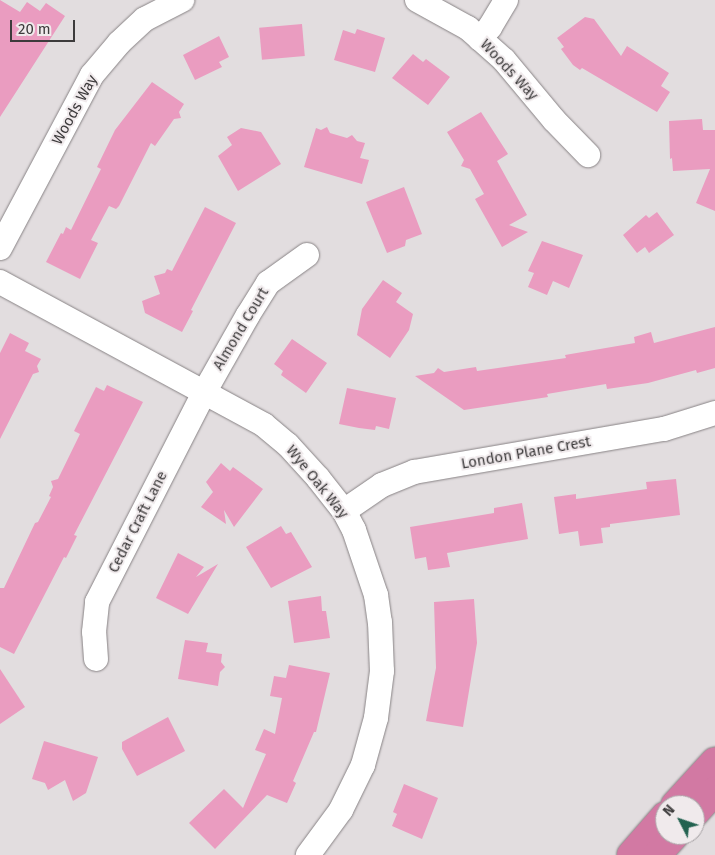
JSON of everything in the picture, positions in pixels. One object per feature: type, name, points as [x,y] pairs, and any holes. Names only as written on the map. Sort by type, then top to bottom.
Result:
[{"type":"highway","points":[[684,795],[715,761]]},
{"type":"highway","points":[[705,802],[715,791]]},
{"type":"highway","points":[[630,855],[655,827]]},
{"type":"highway","points":[[657,855],[666,845]]},
{"type":"street","name":"Woods Way","points":[[0,248],[92,76],[119,43],[145,19],[182,0]]},
{"type":"street","name":"Woods Way","points":[[417,0],[452,17],[504,60],[554,120],[588,155]]},
{"type":"street","points":[[480,39],[490,27],[506,0]]},
{"type":"street","name":"Almond Court","points":[[205,391],[268,283],[307,255]]},
{"type":"street","name":"Wye Oak Way","points":[[0,282],[81,328],[205,391],[264,425],[282,440],[318,478],[344,511],[363,549],[376,596],[382,671],[376,718],[363,765],[341,810],[308,855]]},
{"type":"street","name":"Cedar Craft Lane","points":[[96,658],[94,632],[97,602],[205,391]]},
{"type":"street","name":"London Plane Crest","points":[[344,511],[382,486],[414,472],[664,429],[715,413]]},
{"type":"building","points":[[0,0],[20,12],[27,2],[40,11],[46,3],[65,16],[0,117]]},
{"type":"building","points":[[585,17],[594,19],[621,56],[627,46],[669,73],[661,86],[670,92],[657,112],[582,68],[580,70],[573,65],[561,49],[564,47],[557,38]]},
{"type":"building","points":[[302,24],[305,56],[262,60],[259,28]]},
{"type":"building","points":[[357,29],[385,38],[375,72],[334,60],[343,30],[355,34]]},
{"type":"building","points":[[219,36],[229,57],[219,62],[222,67],[195,80],[183,55]]},
{"type":"building","points":[[413,54],[423,62],[426,59],[450,77],[428,105],[392,78]]},
{"type":"building","points":[[152,82],[184,104],[179,112],[181,118],[174,119],[155,146],[151,143],[119,206],[116,209],[109,206],[91,240],[98,243],[80,279],[46,262],[61,233],[63,234],[66,227],[71,230],[101,169],[97,167],[115,130]]},
{"type":"building","points":[[481,112],[508,154],[497,161],[527,215],[509,225],[528,232],[502,247],[475,199],[484,194],[470,169],[461,166],[464,160],[447,132]]},
{"type":"building","points":[[702,119],[703,130],[715,130],[715,211],[696,203],[710,169],[673,171],[672,158],[670,159],[669,121]]},
{"type":"building","points":[[327,127],[330,133],[347,138],[352,135],[357,141],[365,143],[360,158],[369,160],[362,184],[304,167],[316,128],[321,130]]},
{"type":"building","points":[[241,128],[261,132],[281,164],[238,191],[218,156],[232,145],[227,137]]},
{"type":"building","points":[[404,187],[422,234],[406,240],[405,246],[387,253],[366,202]]},
{"type":"building","points":[[205,207],[236,223],[191,310],[193,311],[182,332],[145,313],[142,301],[160,294],[154,276],[165,273],[167,269],[172,271]]},
{"type":"building","points":[[657,212],[674,235],[649,253],[645,247],[637,253],[623,235],[646,215],[649,218]]},
{"type":"building","points":[[542,241],[583,255],[569,288],[553,281],[547,295],[528,287],[534,273],[528,271]]},
{"type":"building","points":[[383,280],[402,293],[396,302],[413,314],[409,330],[390,358],[357,335],[362,309]]},
{"type":"building","points":[[715,327],[715,368],[697,373],[696,370],[648,383],[607,389],[606,384],[547,394],[548,397],[464,410],[415,376],[434,373],[438,368],[444,372],[476,367],[477,371],[566,358],[565,355],[635,343],[634,337],[651,332],[654,343]]},
{"type":"building","points":[[10,333],[29,343],[25,351],[41,359],[37,366],[39,372],[33,374],[0,439],[0,353]]},
{"type":"building","points":[[292,339],[327,363],[306,393],[281,375],[283,371],[274,364]]},
{"type":"building","points":[[107,385],[143,402],[74,535],[77,536],[66,558],[64,557],[14,654],[0,647],[0,588],[4,588],[35,523],[38,522],[51,497],[49,496],[53,487],[51,481],[58,479],[80,434],[74,431],[96,387],[104,391]]},
{"type":"building","points":[[347,388],[396,398],[389,429],[376,426],[375,430],[339,424]]},
{"type":"building","points":[[221,463],[230,471],[233,467],[263,489],[234,527],[224,510],[226,524],[201,507],[213,492],[206,482]]},
{"type":"building","points":[[676,479],[680,515],[610,524],[610,527],[601,528],[603,543],[580,546],[578,531],[559,534],[554,497],[576,494],[576,499],[647,489],[646,482]]},
{"type":"building","points":[[522,503],[528,539],[447,553],[450,567],[428,570],[426,557],[415,559],[410,527],[494,513],[494,508]]},
{"type":"building","points":[[281,526],[286,534],[291,532],[312,567],[271,588],[246,547]]},
{"type":"building","points":[[178,553],[204,567],[196,577],[218,564],[188,614],[156,598]]},
{"type":"building","points":[[321,596],[322,611],[326,611],[330,638],[294,643],[288,601]]},
{"type":"building","points":[[474,599],[477,643],[463,727],[426,721],[436,668],[434,602]]},
{"type":"building","points":[[185,640],[208,643],[206,652],[222,654],[221,662],[225,667],[220,672],[218,686],[178,679]]},
{"type":"building","points":[[289,665],[330,673],[316,732],[314,732],[293,781],[296,783],[287,803],[267,795],[215,849],[189,823],[224,789],[243,808],[266,754],[255,750],[264,729],[275,734],[282,698],[270,696],[274,676],[286,678]]},
{"type":"building","points":[[0,669],[25,707],[0,724]]},
{"type":"building","points":[[168,717],[185,751],[137,776],[122,749],[122,742]]},
{"type":"building","points":[[44,741],[98,757],[86,793],[73,801],[65,780],[48,790],[45,783],[32,779]]},
{"type":"building","points":[[404,784],[438,798],[422,839],[392,826],[397,814],[393,812]]}]
